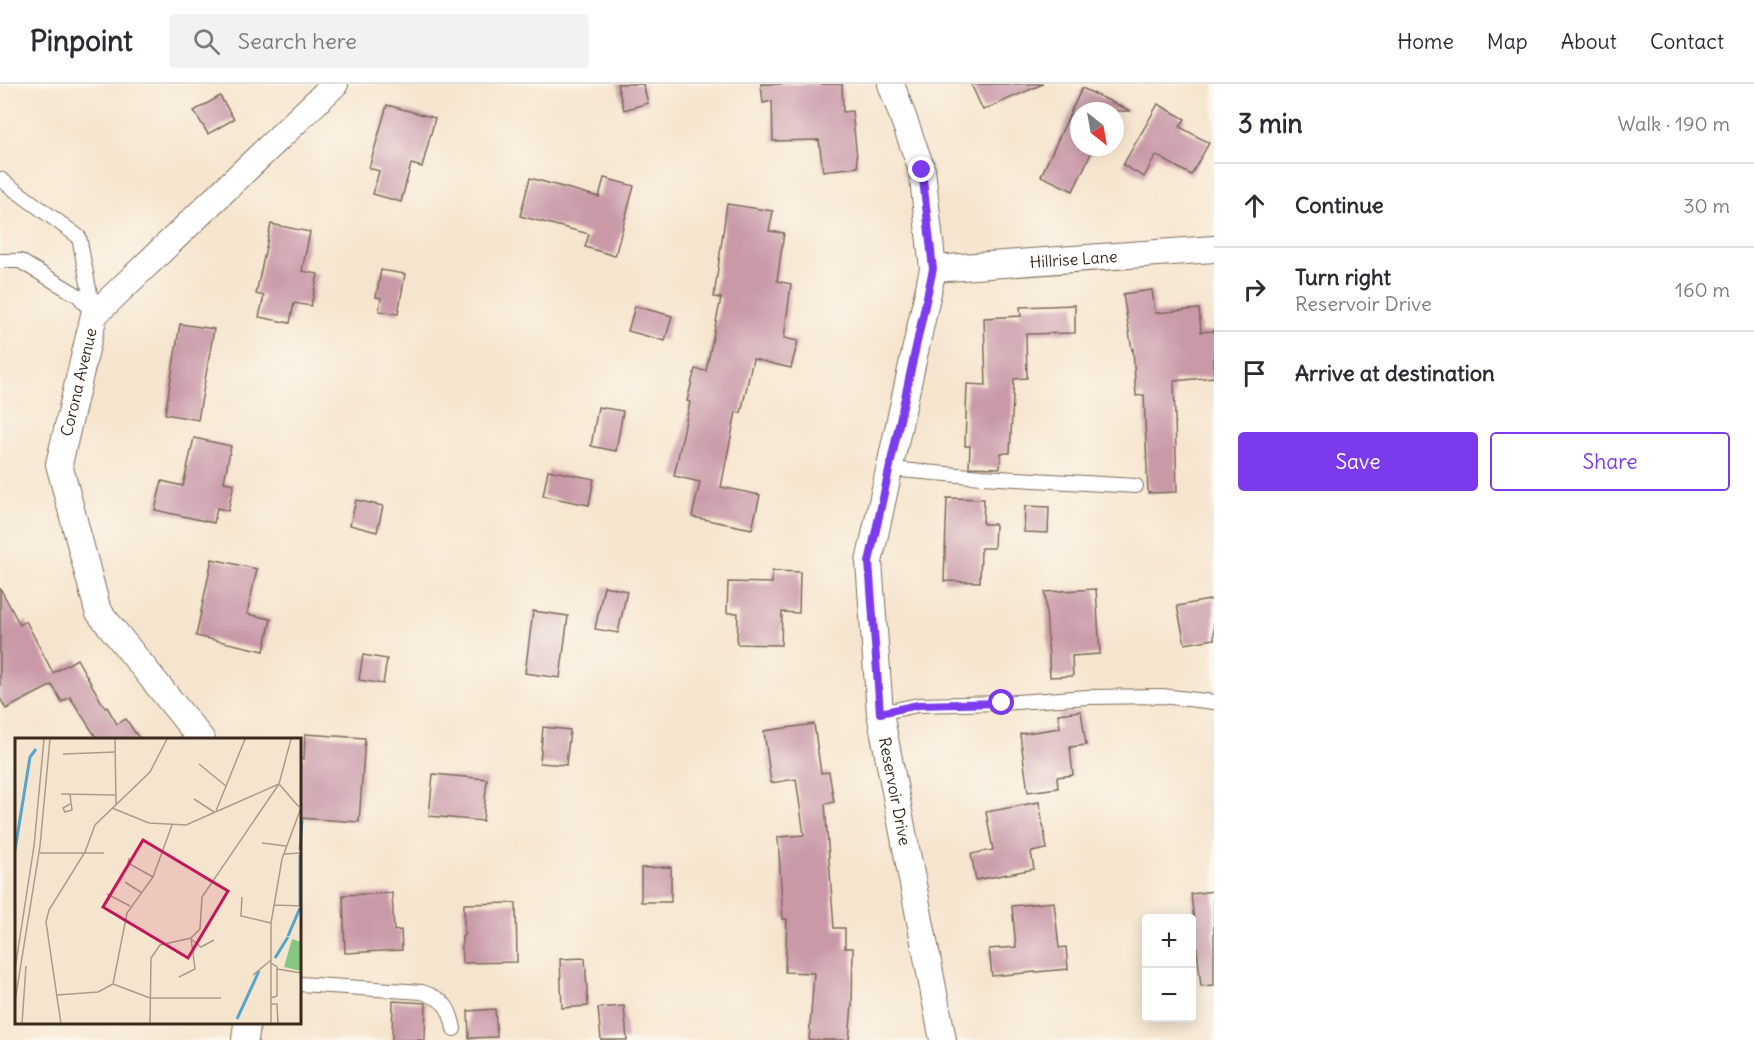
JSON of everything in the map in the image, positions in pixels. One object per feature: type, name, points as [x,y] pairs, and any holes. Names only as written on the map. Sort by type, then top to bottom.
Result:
[{"type":"street","name":"Corona Avenue","points":[[200,738],[98,611],[59,464],[94,315],[335,84]]},
{"type":"street","name":"Reservoir Drive","points":[[891,84],[922,170],[933,269],[869,562],[880,713],[942,1040]]},
{"type":"street","name":"Hillrise Lane","points":[[933,269],[1214,249]]},
{"type":"street","points":[[245,1040],[247,1025]]},
{"type":"lane","points":[[0,179],[79,237],[94,315]]},
{"type":"lane","points":[[0,261],[20,261],[79,296],[94,315]]},
{"type":"lane","points":[[889,469],[1136,486]]},
{"type":"lane","points":[[880,713],[918,705],[1002,703],[1088,697],[1162,696],[1214,702]]},
{"type":"lane","points":[[302,984],[422,992],[436,997],[445,1004],[452,1015],[454,1029]]},
{"type":"building","points":[[617,84],[643,84],[648,103],[624,110]]},
{"type":"building","points":[[761,84],[842,84],[843,112],[852,111],[858,167],[823,171],[819,140],[773,141],[772,101],[763,103]]},
{"type":"building","points":[[971,84],[1043,84],[983,110]]},
{"type":"building","points":[[1082,88],[1112,102],[1075,102]]},
{"type":"building","points":[[220,96],[234,119],[208,134],[194,111]]},
{"type":"building","points":[[1158,104],[1185,119],[1180,127],[1209,143],[1191,175],[1156,155],[1144,177],[1123,165]]},
{"type":"building","points":[[387,105],[435,118],[422,167],[411,164],[401,202],[373,194],[379,171],[369,168]]},
{"type":"building","points":[[1070,114],[1070,156],[1090,156],[1073,191],[1041,176]]},
{"type":"building","points":[[530,178],[599,197],[604,178],[634,186],[615,256],[585,247],[589,234],[520,216]]},
{"type":"building","points":[[727,204],[773,211],[769,231],[784,233],[777,281],[791,284],[784,338],[798,341],[791,368],[753,359],[741,413],[736,412],[721,487],[760,495],[752,529],[692,517],[700,482],[674,476],[695,369],[706,371],[721,298],[714,297]]},
{"type":"building","points":[[271,224],[310,232],[302,271],[318,274],[311,306],[294,303],[290,323],[259,317],[264,296],[256,294]]},
{"type":"building","points":[[381,270],[405,274],[398,314],[379,311],[381,298],[376,297]]},
{"type":"building","points":[[1152,290],[1155,313],[1199,309],[1201,332],[1214,331],[1214,377],[1174,381],[1177,492],[1148,493],[1144,395],[1136,396],[1133,349],[1123,294]]},
{"type":"building","points":[[1075,305],[1075,333],[1026,334],[1027,378],[1014,379],[1010,453],[1001,453],[1000,468],[969,467],[970,446],[965,446],[967,384],[986,385],[984,318],[1021,316],[1020,307]]},
{"type":"building","points":[[635,306],[672,316],[665,341],[628,331]]},
{"type":"building","points":[[180,324],[214,329],[198,420],[165,414]]},
{"type":"building","points":[[598,407],[623,411],[616,451],[591,446]]},
{"type":"building","points":[[194,438],[231,446],[224,482],[234,484],[228,511],[217,508],[214,523],[155,510],[162,481],[183,486]]},
{"type":"building","points":[[548,470],[594,479],[589,505],[543,496]]},
{"type":"building","points":[[947,498],[984,499],[983,524],[995,524],[994,548],[981,548],[980,582],[944,581]]},
{"type":"building","points":[[356,500],[383,506],[377,532],[350,525]]},
{"type":"building","points":[[1025,506],[1049,507],[1048,533],[1024,532]]},
{"type":"building","points":[[212,559],[257,569],[247,614],[271,619],[264,651],[196,636]]},
{"type":"building","points":[[772,571],[800,572],[799,613],[782,612],[781,645],[737,644],[738,613],[727,613],[728,582],[772,583]]},
{"type":"building","points":[[604,586],[627,591],[618,633],[595,629]]},
{"type":"building","points":[[0,588],[20,625],[26,621],[53,673],[77,659],[105,708],[107,707],[117,724],[126,719],[139,738],[94,738],[96,737],[70,697],[62,702],[52,685],[6,709],[0,698]]},
{"type":"building","points":[[1096,589],[1100,654],[1072,656],[1073,676],[1050,677],[1045,592]]},
{"type":"building","points":[[1214,599],[1214,639],[1185,644],[1177,606]]},
{"type":"building","points":[[533,611],[568,616],[560,678],[525,673]]},
{"type":"building","points":[[363,655],[387,659],[383,684],[359,680]]},
{"type":"building","points":[[1081,711],[1086,745],[1070,747],[1073,775],[1057,777],[1058,788],[1028,792],[1020,734],[1060,728],[1058,714]]},
{"type":"building","points":[[814,724],[821,773],[829,772],[834,802],[825,804],[834,928],[845,928],[845,948],[853,948],[849,1040],[809,1040],[814,973],[785,972],[787,919],[783,919],[778,837],[804,835],[796,779],[771,783],[764,731]]},
{"type":"building","points":[[543,727],[570,730],[566,765],[540,763]]},
{"type":"building","points":[[305,734],[365,738],[359,822],[302,818],[302,759],[304,759]]},
{"type":"building","points":[[433,774],[487,779],[483,821],[429,816]]},
{"type":"building","points":[[1039,802],[1047,849],[1031,852],[1034,869],[976,880],[971,854],[993,850],[986,812]]},
{"type":"building","points":[[671,867],[671,902],[641,902],[641,868]]},
{"type":"building","points":[[1214,891],[1214,985],[1201,986],[1196,940],[1196,914],[1193,914],[1191,894]]},
{"type":"building","points":[[392,893],[394,931],[401,930],[402,950],[345,953],[343,895]]},
{"type":"building","points":[[1054,902],[1059,948],[1066,947],[1068,969],[992,976],[989,949],[1016,947],[1012,906]]},
{"type":"building","points":[[516,903],[517,962],[462,963],[464,904]]},
{"type":"building","points":[[585,958],[588,1006],[562,1008],[560,959]]},
{"type":"building","points":[[393,1001],[426,1003],[425,1040],[392,1040]]},
{"type":"building","points":[[624,1006],[627,1040],[601,1040],[598,1008]]},
{"type":"building","points":[[495,1009],[497,1037],[469,1038],[468,1011]]},
{"type":"route","points":[[922,170],[933,269],[869,562],[880,713],[918,705],[1002,703]]}]
